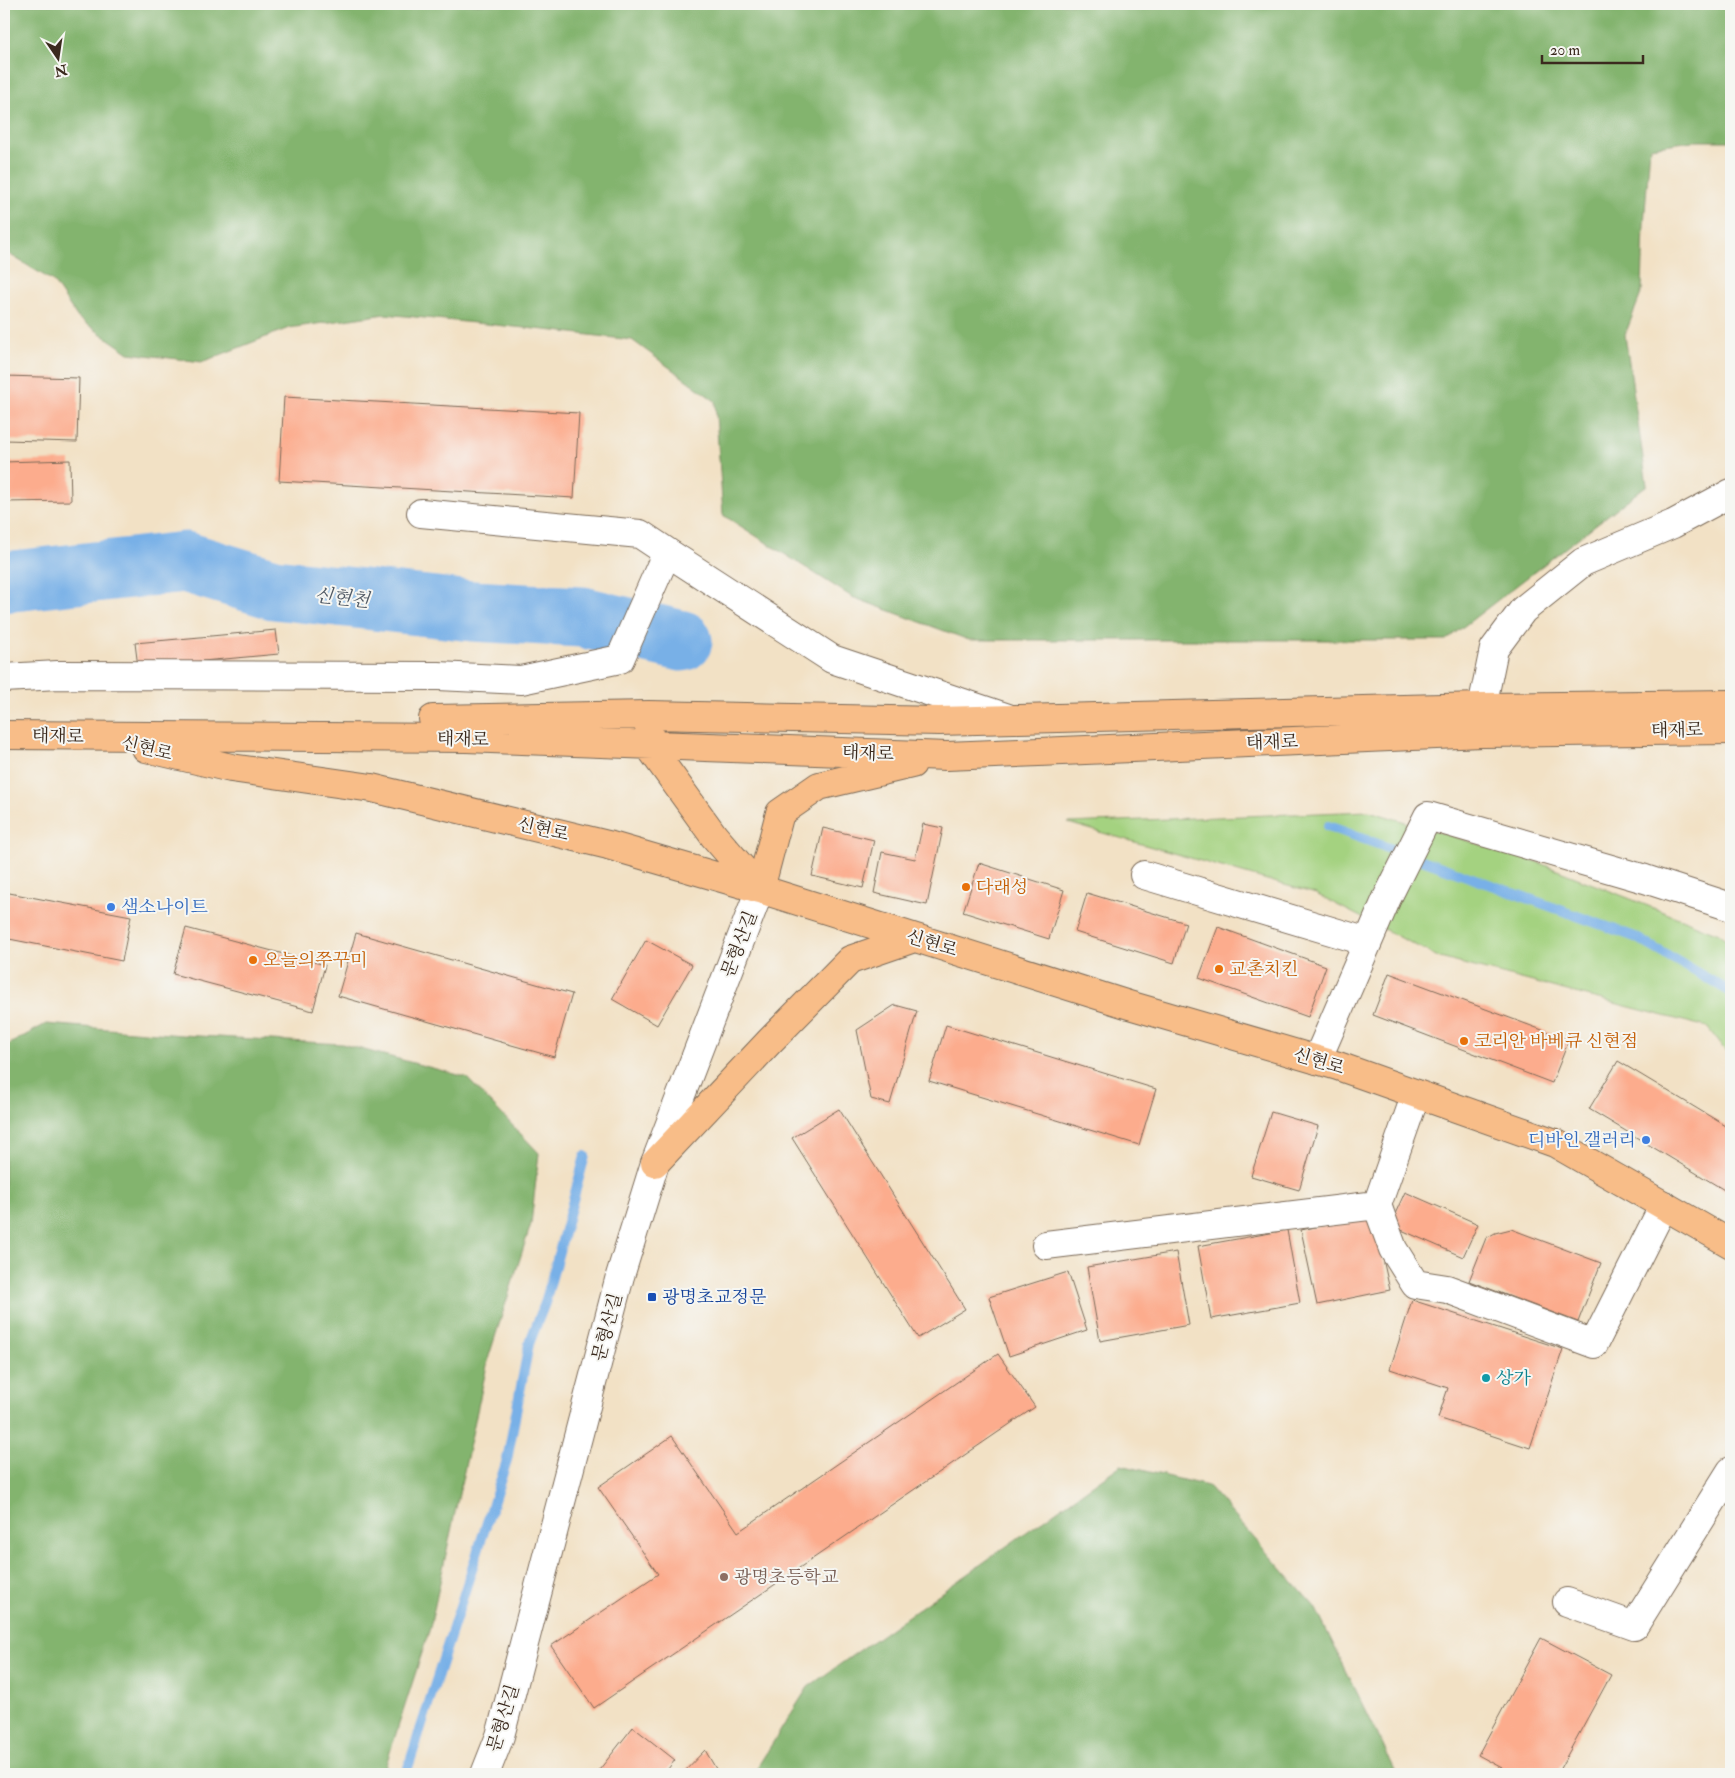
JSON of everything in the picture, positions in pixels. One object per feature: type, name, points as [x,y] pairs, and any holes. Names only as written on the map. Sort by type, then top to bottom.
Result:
[{"type":"main road","name":"태재로","points":[[4,719],[194,721],[468,719],[650,715],[938,721],[1482,707],[1731,704]]},
{"type":"main road","points":[[650,715],[649,746],[714,836],[760,889]]},
{"type":"main road","name":"태재로","points":[[4,735],[466,738],[948,756],[1482,733],[1731,730]]},
{"type":"main road","name":"신현로","points":[[101,737],[231,768],[372,788],[608,845],[760,889],[1129,1005],[1317,1060],[1555,1143],[1731,1244]]},
{"type":"main road","points":[[760,889],[780,813],[819,786],[948,756]]},
{"type":"main road","points":[[656,1163],[850,960],[914,938]]},
{"type":"street","points":[[1482,707],[1494,649],[1523,610],[1583,562],[1673,524],[1731,494]]},
{"type":"street","points":[[421,513],[640,534],[669,559],[832,659],[1009,719]]},
{"type":"street","points":[[4,678],[58,675],[398,676],[521,680],[620,659],[669,559]]},
{"type":"street","points":[[1317,1060],[1387,898],[1428,816],[1645,879],[1731,907]]},
{"type":"street","points":[[1144,875],[1368,942]]},
{"type":"street","name":"문형산길","points":[[489,1772],[620,1276],[656,1163],[760,889]]},
{"type":"street","points":[[1416,1094],[1377,1204],[1393,1249],[1415,1284],[1447,1289],[1594,1344],[1664,1205]]},
{"type":"street","points":[[1046,1245],[1377,1204]]},
{"type":"street","points":[[1567,1602],[1634,1626],[1731,1471]]},
{"type":"green space","points":[[4,4],[1731,4],[1731,141],[1692,141],[1650,147],[1644,224],[1642,291],[1625,335],[1647,485],[1446,640],[969,640],[852,597],[723,515],[715,401],[632,340],[385,314],[289,328],[202,362],[129,353],[78,318],[53,281],[4,251]]},
{"type":"green space","points":[[1369,811],[1537,862],[1719,934],[1731,943],[1731,1058],[1707,1027],[1440,958],[1316,894],[1068,823]]},
{"type":"green space","points":[[46,1024],[182,1035],[342,1044],[466,1077],[539,1153],[531,1224],[489,1356],[430,1628],[383,1774],[4,1774],[4,1047]]},
{"type":"green space","points":[[1121,1465],[1208,1486],[1315,1607],[1397,1774],[753,1774],[808,1687]]},
{"type":"building","points":[[4,376],[79,378],[77,442],[4,440]]},
{"type":"building","points":[[284,397],[579,413],[574,498],[279,481]]},
{"type":"building","points":[[70,460],[71,501],[4,502],[4,462]]},
{"type":"building","points":[[276,630],[279,654],[138,667],[135,643]]},
{"type":"building","points":[[923,824],[943,828],[927,905],[874,893],[882,852],[915,859]]},
{"type":"building","points":[[823,828],[874,840],[863,888],[812,876]]},
{"type":"building","points":[[979,863],[1064,890],[1049,939],[963,912]]},
{"type":"building","points":[[4,892],[131,916],[122,961],[4,938]]},
{"type":"building","points":[[1087,893],[1186,923],[1174,963],[1075,932]]},
{"type":"building","points":[[1218,927],[1326,966],[1308,1017],[1199,978]]},
{"type":"building","points":[[186,928],[325,965],[313,1011],[173,974]]},
{"type":"building","points":[[356,933],[572,994],[554,1057],[338,996]]},
{"type":"building","points":[[646,940],[692,965],[657,1025],[612,999]]},
{"type":"building","points":[[1389,973],[1569,1040],[1552,1083],[1373,1015]]},
{"type":"building","points":[[895,1005],[917,1011],[890,1104],[871,1099],[857,1030]]},
{"type":"building","points":[[946,1025],[1156,1089],[1139,1145],[929,1081]]},
{"type":"building","points":[[1618,1061],[1731,1129],[1731,1194],[1589,1109]]},
{"type":"building","points":[[839,1109],[965,1309],[918,1338],[792,1138]]},
{"type":"building","points":[[1271,1112],[1318,1126],[1299,1190],[1251,1176]]},
{"type":"building","points":[[1405,1192],[1478,1224],[1463,1257],[1390,1225]]},
{"type":"building","points":[[1373,1215],[1390,1290],[1317,1305],[1301,1230]]},
{"type":"building","points":[[1511,1229],[1601,1263],[1578,1322],[1469,1281],[1486,1238],[1495,1233]]},
{"type":"building","points":[[1287,1230],[1300,1303],[1211,1319],[1198,1246]]},
{"type":"building","points":[[1176,1252],[1189,1325],[1100,1341],[1087,1267]]},
{"type":"building","points":[[1068,1272],[1087,1330],[1009,1356],[989,1297]]},
{"type":"building","name":"상가","points":[[1412,1300],[1563,1349],[1530,1448],[1438,1418],[1448,1388],[1390,1369]]},
{"type":"building","points":[[998,1354],[1035,1407],[594,1708],[551,1646],[658,1574],[598,1487],[672,1436],[738,1532]]},
{"type":"building","points":[[1541,1638],[1611,1675],[1557,1774],[1513,1774],[1478,1755]]},
{"type":"building","points":[[633,1727],[675,1760],[664,1774],[596,1774]]},
{"type":"building","points":[[705,1750],[719,1774],[682,1774]]},
{"type":"waterway","name":"신현천","points":[[4,582],[185,562],[274,589],[472,611],[582,617],[682,641]]},
{"type":"waterway","points":[[1328,826],[1635,937],[1731,992]]},
{"type":"waterway","points":[[406,1774],[507,1460],[529,1344],[545,1303],[585,1156]]},
{"type":"place","name":"다래성","points":[[966,887]]},
{"type":"place","name":"샘소나이트","points":[[111,907]]},
{"type":"place","name":"오늘의쭈꾸미","points":[[253,960]]},
{"type":"place","name":"교촌치킨","points":[[1219,969]]},
{"type":"place","name":"코리안 바베큐 신현점","points":[[1464,1041]]},
{"type":"place","name":"디바인 갤러리","points":[[1646,1140]]},
{"type":"place","name":"광명초교정문","points":[[652,1297]]},
{"type":"place","name":"상가","points":[[1486,1378]]},
{"type":"place","name":"광명초등학교","points":[[724,1577]]}]
